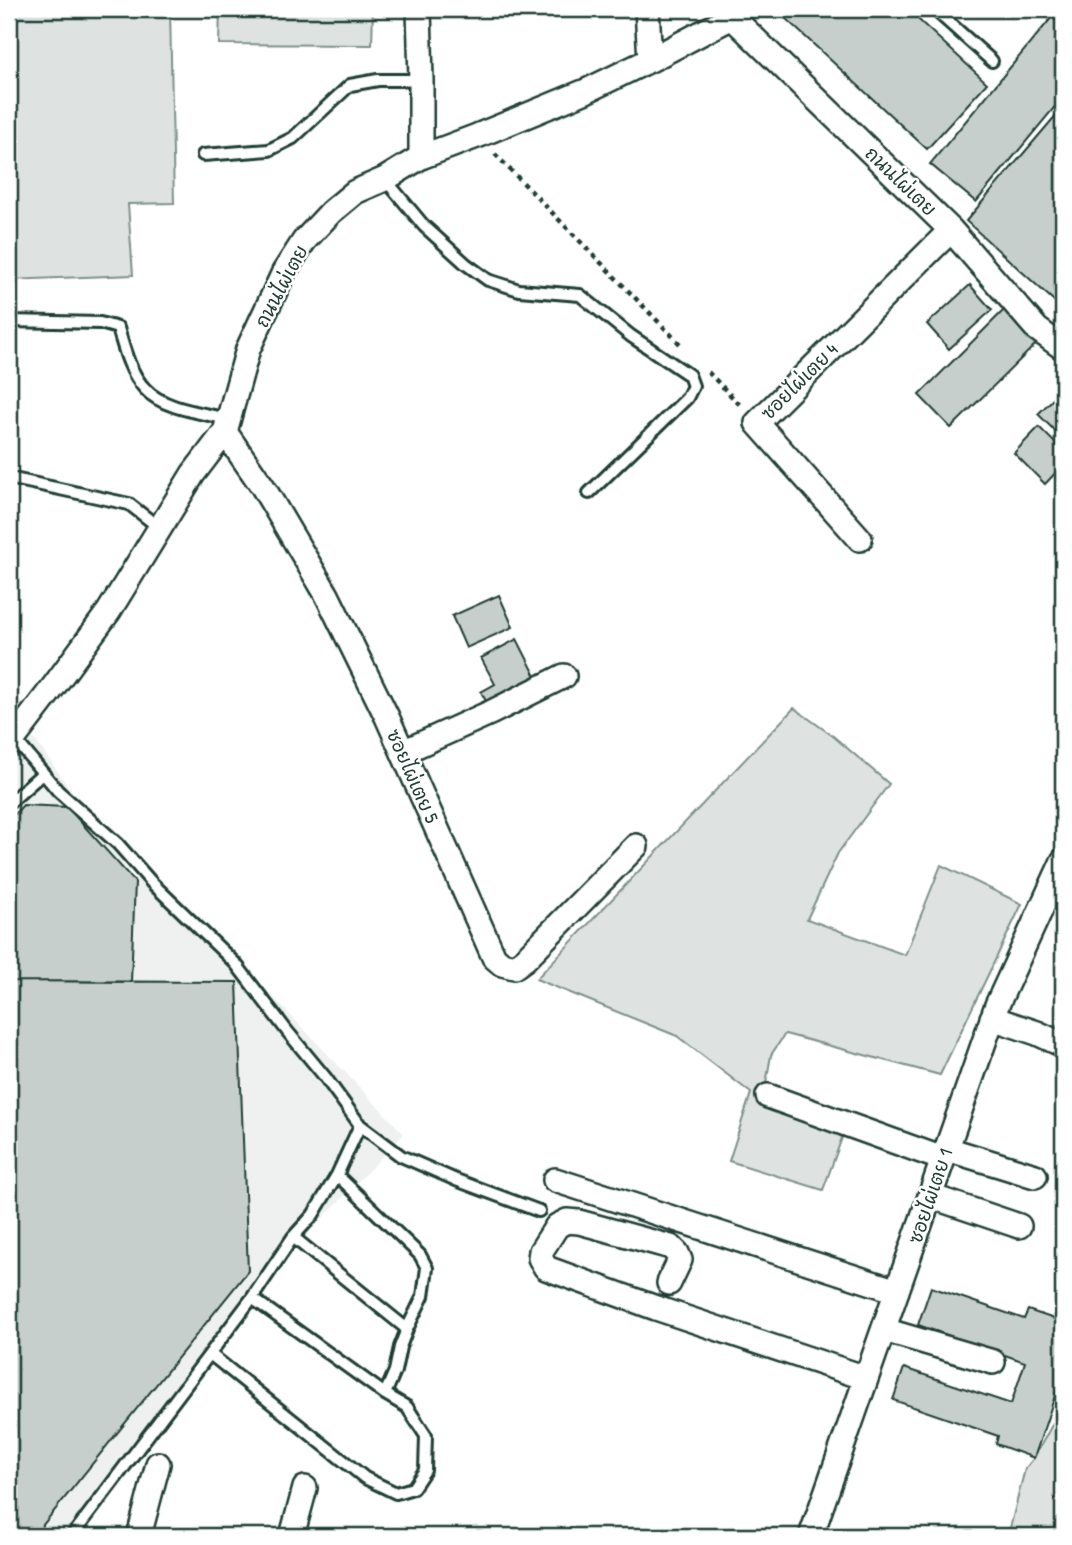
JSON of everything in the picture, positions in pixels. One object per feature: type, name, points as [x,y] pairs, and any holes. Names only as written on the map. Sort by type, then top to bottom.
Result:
[{"type":"street","points":[[419,9],[421,157]]},
{"type":"street","points":[[647,9],[650,60]]},
{"type":"street","name":"ถนนไผ่เตย","points":[[12,741],[108,611],[226,426],[248,349],[284,272],[304,241],[331,212],[355,192],[421,157],[586,91],[736,13],[951,230],[1037,329],[1063,348]]},
{"type":"street","name":"ซอยไผ่เตย 4","points":[[860,539],[757,423],[951,230]]},
{"type":"street","name":"ซอยไผ่เตย 5","points":[[226,426],[327,595],[403,752],[494,957],[502,964],[514,967],[525,959],[636,846]]},
{"type":"street","points":[[403,752],[564,676]]},
{"type":"street","name":"ซอยไผ่เตย 1","points":[[811,1536],[992,1018],[1058,889],[1063,861]]},
{"type":"street","points":[[992,1018],[1063,1045]]},
{"type":"street","points":[[768,1096],[945,1154],[1035,1176]]},
{"type":"street","points":[[555,1180],[897,1292]]},
{"type":"street","points":[[930,1196],[1019,1226]]},
{"type":"street","points":[[669,1283],[680,1260],[671,1247],[579,1222],[567,1221],[557,1226],[541,1251],[540,1258],[546,1268],[866,1378]]},
{"type":"street","points":[[884,1329],[993,1362]]},
{"type":"street","points":[[139,1536],[158,1464]]},
{"type":"street","points":[[292,1536],[305,1488]]},
{"type":"lane","points":[[934,9],[992,61]]},
{"type":"lane","points":[[203,155],[269,150],[293,138],[350,85],[378,80],[421,80]]},
{"type":"lane","points":[[385,178],[424,226],[466,264],[488,279],[519,290],[580,295],[631,336],[689,375],[693,386],[687,398],[590,494]]},
{"type":"lane","points":[[9,321],[100,323],[118,328],[135,375],[146,390],[167,404],[226,426]]},
{"type":"lane","points":[[9,478],[129,504],[161,528]]},
{"type":"lane","points":[[12,741],[58,791],[118,844],[152,883],[236,964],[360,1125],[401,1156],[538,1211]]},
{"type":"lane","points":[[9,803],[43,773]]},
{"type":"lane","points":[[72,1536],[252,1298],[293,1237],[313,1215],[337,1175],[360,1125]]},
{"type":"lane","points":[[337,1175],[420,1255],[427,1268],[424,1296],[407,1329],[385,1394]]},
{"type":"lane","points":[[293,1237],[407,1329]]},
{"type":"lane","points":[[210,1354],[365,1478],[396,1493],[413,1488],[425,1469],[426,1436],[407,1407],[252,1298]]},
{"type":"path","points":[[477,136],[690,354]]},
{"type":"path","points":[[699,363],[757,423]]},
{"type":"shaded area","points":[[9,9],[170,9],[174,203],[128,204],[133,275],[9,280]]},
{"type":"shaded area","points":[[220,9],[373,9],[372,45],[219,44]]},
{"type":"shaded area","points":[[794,708],[833,736],[889,784],[838,853],[807,919],[905,955],[941,865],[1022,904],[940,1075],[785,1034],[771,1055],[763,1101],[844,1132],[823,1190],[729,1161],[751,1093],[677,1036],[536,979]]},
{"type":"shaded area","points":[[34,738],[135,881],[149,867],[404,1134],[228,1316],[210,1354],[72,1536],[9,1536],[9,764]]},
{"type":"shaded area","points":[[1053,1423],[1063,1424],[1063,1536],[1008,1536],[1025,1469]]},
{"type":"building","points":[[794,9],[907,9],[987,83],[927,149],[785,18]]},
{"type":"building","points":[[1052,17],[1063,27],[1063,97],[976,202],[930,164]]},
{"type":"building","points":[[1063,107],[1063,309],[966,221]]},
{"type":"building","points":[[970,285],[992,310],[949,349],[927,324]]},
{"type":"building","points":[[1007,307],[1040,340],[951,428],[919,395]]},
{"type":"building","points":[[1063,389],[1063,436],[1062,438],[1038,414]]},
{"type":"building","points":[[1039,427],[1062,450],[1059,454],[1063,459],[1063,465],[1045,484],[1014,453]]},
{"type":"building","points":[[499,595],[513,627],[466,648],[452,616]]},
{"type":"building","points":[[517,639],[541,686],[492,712],[481,692],[495,684],[481,658]]},
{"type":"building","points":[[23,805],[67,807],[135,882],[131,982],[9,981],[9,820]]},
{"type":"building","points":[[9,981],[237,982],[248,1271],[34,1536],[9,1536]]},
{"type":"building","points":[[931,1287],[1024,1319],[1028,1310],[1063,1322],[1063,1372],[1034,1458],[996,1444],[998,1436],[893,1400],[904,1368],[1011,1404],[1025,1362],[918,1325]]}]
